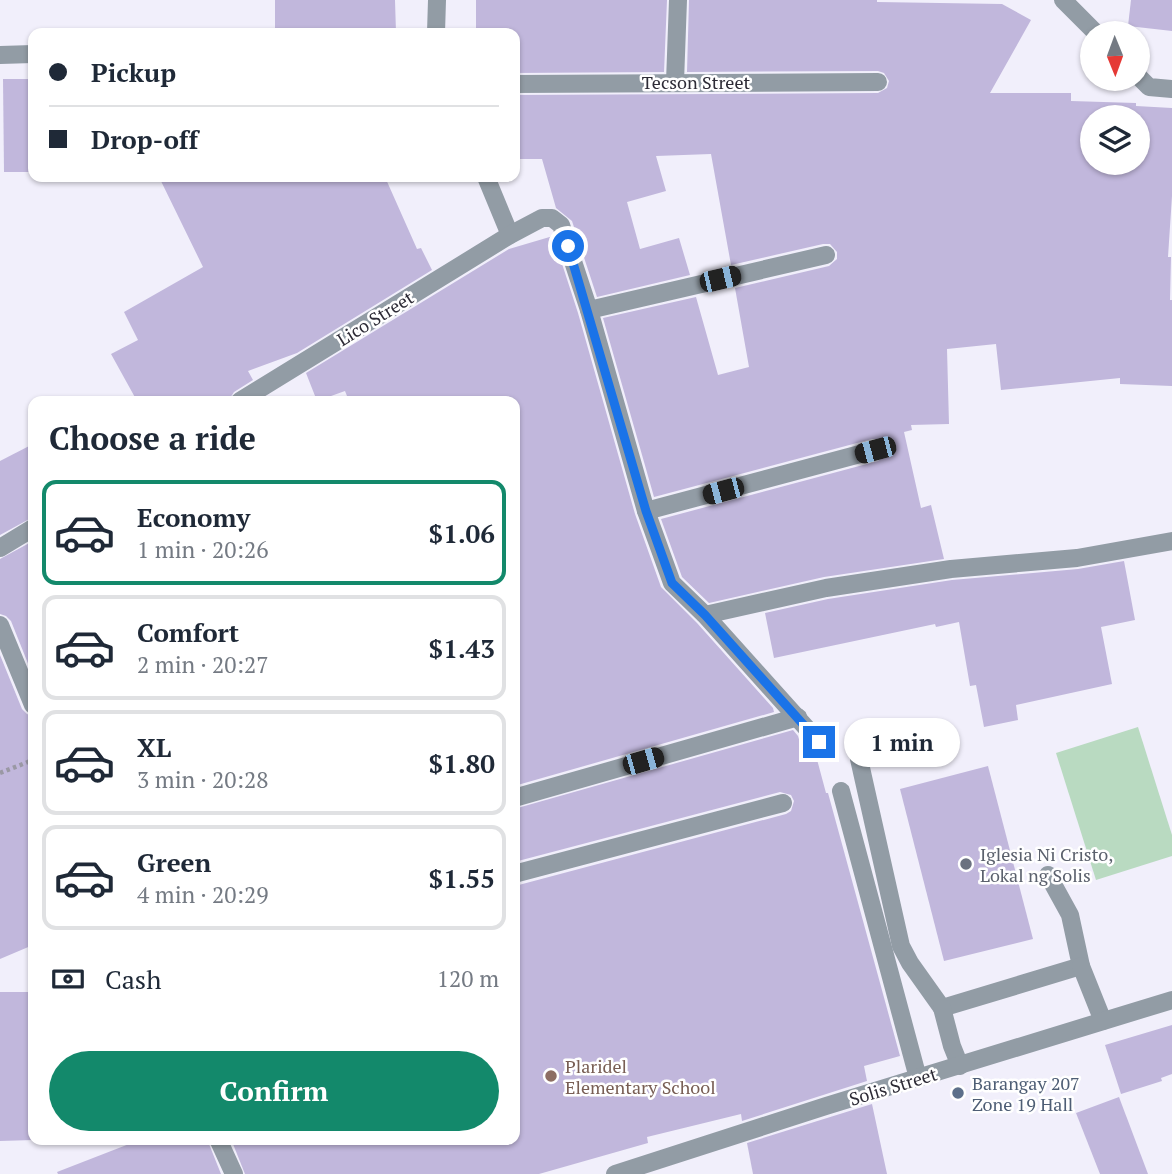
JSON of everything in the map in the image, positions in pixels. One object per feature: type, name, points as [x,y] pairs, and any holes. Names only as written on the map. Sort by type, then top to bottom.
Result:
[{"type":"street","points":[[436,28],[437,0]]},
{"type":"street","points":[[675,82],[678,0]]},
{"type":"street","points":[[1063,0],[1084,21]]},
{"type":"street","points":[[0,55],[28,54]]},
{"type":"street","name":"Tecson Street","points":[[520,84],[878,82]]},
{"type":"street","points":[[1150,83],[1172,89]]},
{"type":"street","points":[[488,182],[510,235]]},
{"type":"street","name":"Lico Street","points":[[248,396],[510,235],[542,219],[552,218],[561,225],[589,310]]},
{"type":"street","points":[[819,742],[705,615],[672,583],[646,511],[589,310],[825,255]]},
{"type":"street","points":[[646,511],[875,450]]},
{"type":"street","points":[[0,548],[28,531]]},
{"type":"street","points":[[705,615],[826,588],[951,569],[1077,558],[1172,541]]},
{"type":"street","points":[[0,625],[28,693]]},
{"type":"street","points":[[520,796],[798,717]]},
{"type":"street","points":[[859,759],[901,946],[910,964],[942,1008],[960,1066]]},
{"type":"street","points":[[841,791],[918,1078]]},
{"type":"street","points":[[520,872],[783,803]]},
{"type":"street","points":[[1048,875],[1070,915],[1081,967],[1103,1021]]},
{"type":"street","points":[[942,1008],[1081,967]]},
{"type":"street","name":"Solis Street","points":[[615,1174],[1172,1000]]},
{"type":"street","points":[[221,1145],[234,1174]]},
{"type":"path","points":[[0,773],[28,762]]},
{"type":"green space","points":[[1138,727],[1172,835],[1172,856],[1096,880],[1056,753]]},
{"type":"building","points":[[275,0],[395,0],[396,28],[275,28]]},
{"type":"building","points":[[476,0],[667,0],[664,72],[520,73],[520,28],[476,28]]},
{"type":"building","points":[[689,0],[877,0],[1002,4],[1031,20],[990,93],[1071,93],[1071,101],[1136,103],[1080,105],[1080,175],[1150,175],[1150,107],[1172,108],[1172,196],[1168,257],[1171,257],[1172,386],[1120,384],[1120,378],[1001,390],[996,344],[947,349],[949,424],[911,425],[912,430],[904,432],[921,508],[931,505],[944,559],[824,577],[709,603],[682,577],[661,519],[878,461],[886,454],[886,446],[879,439],[872,439],[654,497],[603,318],[696,297],[718,375],[749,367],[735,288],[829,266],[837,259],[837,252],[830,244],[823,244],[731,265],[711,154],[656,156],[666,191],[627,202],[640,249],[679,238],[690,275],[597,297],[572,221],[556,208],[542,159],[520,159],[520,95],[878,93],[887,88],[889,81],[884,73],[687,72]]},
{"type":"building","points":[[1131,0],[1172,0],[1172,31],[1150,28],[1150,21],[1129,21]]},
{"type":"building","points":[[3,79],[28,79],[28,172],[4,172]]},
{"type":"building","points":[[161,182],[387,182],[417,249],[421,248],[432,270],[297,353],[248,371],[253,380],[231,396],[134,396],[111,354],[138,340],[124,312],[203,267]]},
{"type":"building","points":[[553,236],[578,313],[635,514],[661,587],[697,623],[774,712],[520,784],[520,396],[347,396],[345,391],[331,396],[315,396],[306,373],[509,249]]},
{"type":"building","points":[[28,447],[28,520],[0,535],[0,461]]},
{"type":"building","points":[[28,544],[28,664],[11,621],[0,614],[0,559]]},
{"type":"building","points":[[1124,561],[1135,620],[1101,627],[1112,684],[1016,705],[1018,720],[984,727],[976,685],[970,686],[959,622],[936,627],[935,624],[774,658],[765,613],[828,599],[952,580],[1078,569]]},
{"type":"building","points":[[0,655],[22,709],[28,714],[28,947],[0,959]]},
{"type":"building","points":[[793,730],[802,749],[809,747],[815,752],[900,1056],[864,1066],[867,1081],[742,1121],[741,1114],[647,1137],[648,1143],[539,1174],[245,1174],[233,1145],[520,1145],[520,885],[786,814],[791,811],[794,801],[791,795],[780,792],[520,860],[520,807]]},
{"type":"building","name":"Iglesia Ni Cristo, Lokal ng Solis","points":[[988,766],[1033,939],[944,961],[900,789]]},
{"type":"building","points":[[0,992],[28,992],[28,1140],[0,1141]]},
{"type":"building","points":[[1172,1025],[1172,1074],[1161,1078],[1162,1081],[1121,1094],[1105,1045]]},
{"type":"building","points":[[1119,1097],[1148,1174],[1100,1174],[1076,1113]]},
{"type":"building","points":[[872,1104],[887,1174],[753,1174],[747,1143]]},
{"type":"building","points":[[127,1145],[209,1145],[221,1174],[58,1174],[57,1172]]},
{"type":"place","name":"Iglesia Ni Cristo, Lokal ng Solis","points":[[966,864]]},
{"type":"place","name":"Plaridel Elementary School","points":[[551,1076]]},
{"type":"place","name":"Barangay 207 Zone 19 Hall","points":[[958,1093]]},
{"type":"route","points":[[568,246],[646,511],[672,583],[705,615],[819,742]]}]
